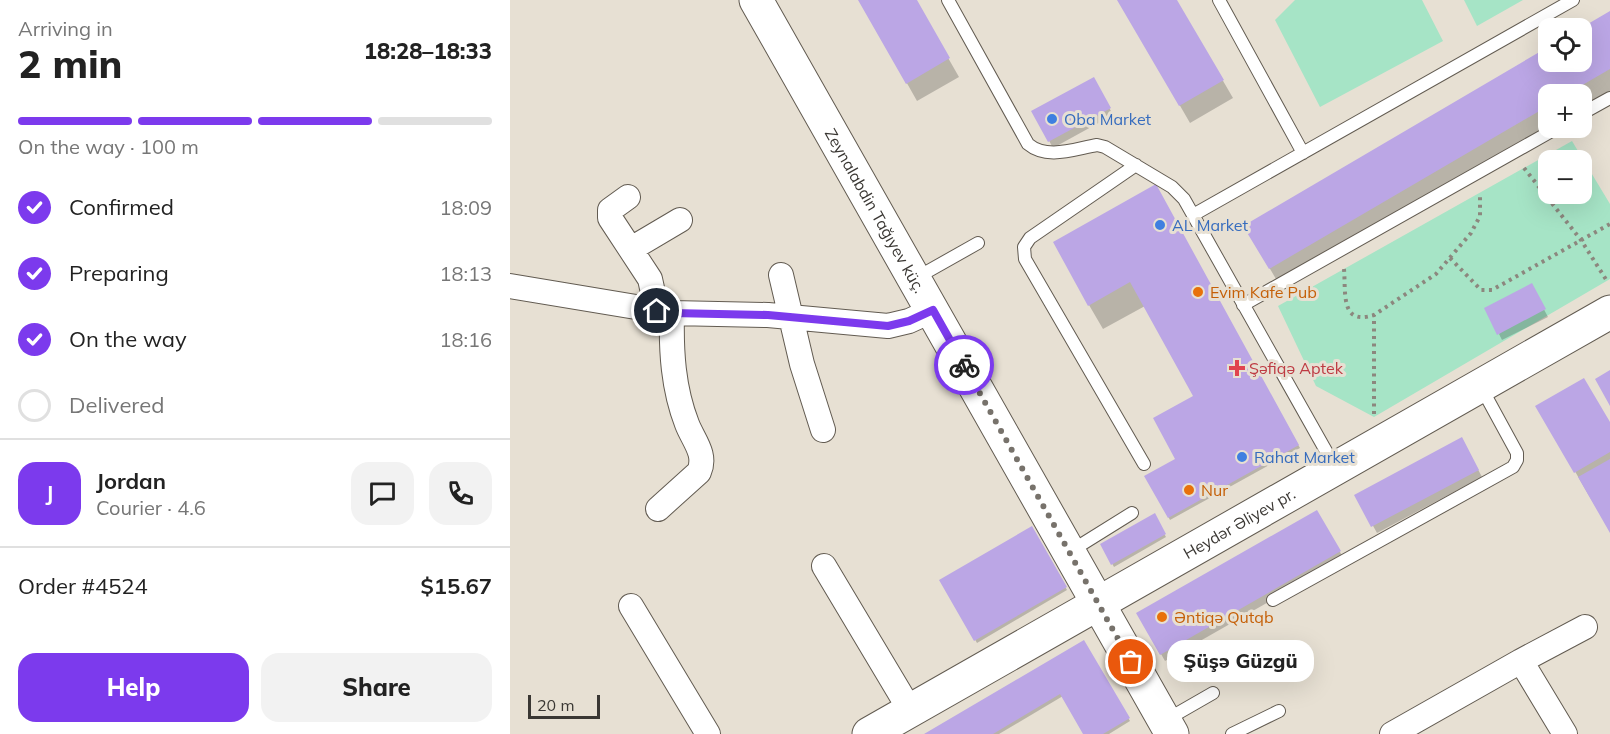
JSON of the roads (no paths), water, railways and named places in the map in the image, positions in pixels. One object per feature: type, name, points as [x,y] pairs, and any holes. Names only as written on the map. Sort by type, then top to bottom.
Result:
[{"type":"main road","name":"Zeynalabdin Tağıyev küç.","points":[[756,0],[1168,728]]},
{"type":"main road","name":"Heydər Əliyev pr.","points":[[868,734],[1480,386],[1608,296]]},
{"type":"street","points":[[628,197],[610,210],[610,218],[650,279],[664,312],[671,343],[677,394],[687,427],[700,452],[703,464],[699,472],[658,509]]},
{"type":"street","points":[[631,249],[680,220]]},
{"type":"street","points":[[781,275],[802,364],[823,430]]},
{"type":"street","points":[[510,286],[664,312],[733,313],[888,326],[909,321],[933,310]]},
{"type":"street","points":[[824,566],[910,710]]},
{"type":"street","points":[[631,606],[708,734]]},
{"type":"street","points":[[1392,734],[1585,627]]},
{"type":"street","points":[[1521,661],[1565,734]]},
{"type":"lane","points":[[948,0],[1028,144],[1037,152],[1048,154],[1097,146],[1105,147],[1172,187],[1184,200],[1336,468]]},
{"type":"lane","points":[[1219,0],[1304,153]]},
{"type":"lane","points":[[1193,215],[1573,0]]},
{"type":"lane","points":[[1592,108],[1610,98]]},
{"type":"lane","points":[[1244,304],[1539,138]]},
{"type":"lane","points":[[1136,165],[1030,238],[1024,247],[1025,259],[1144,464]]},
{"type":"lane","points":[[915,278],[978,243]]},
{"type":"lane","points":[[1273,600],[1513,467],[1517,460],[1517,453],[1480,386]]},
{"type":"lane","points":[[1070,552],[1131,513]]},
{"type":"lane","points":[[1168,728],[1213,693]]},
{"type":"lane","points":[[1232,734],[1279,711]]},
{"type":"place","name":"Oba Market","points":[[1052,119]]},
{"type":"place","name":"AL Market","points":[[1160,225]]},
{"type":"place","name":"Evim Kafe Pub","points":[[1198,292]]},
{"type":"place","name":"Şəfiqə Aptek","points":[[1237,368]]},
{"type":"place","name":"Rahat Market","points":[[1242,457]]},
{"type":"place","name":"Nur","points":[[1189,490]]},
{"type":"place","name":"Əntiqə Qutqb","points":[[1162,617]]},
{"type":"place","name":"Şüşə Güzgü","points":[[1131,662]]}]
